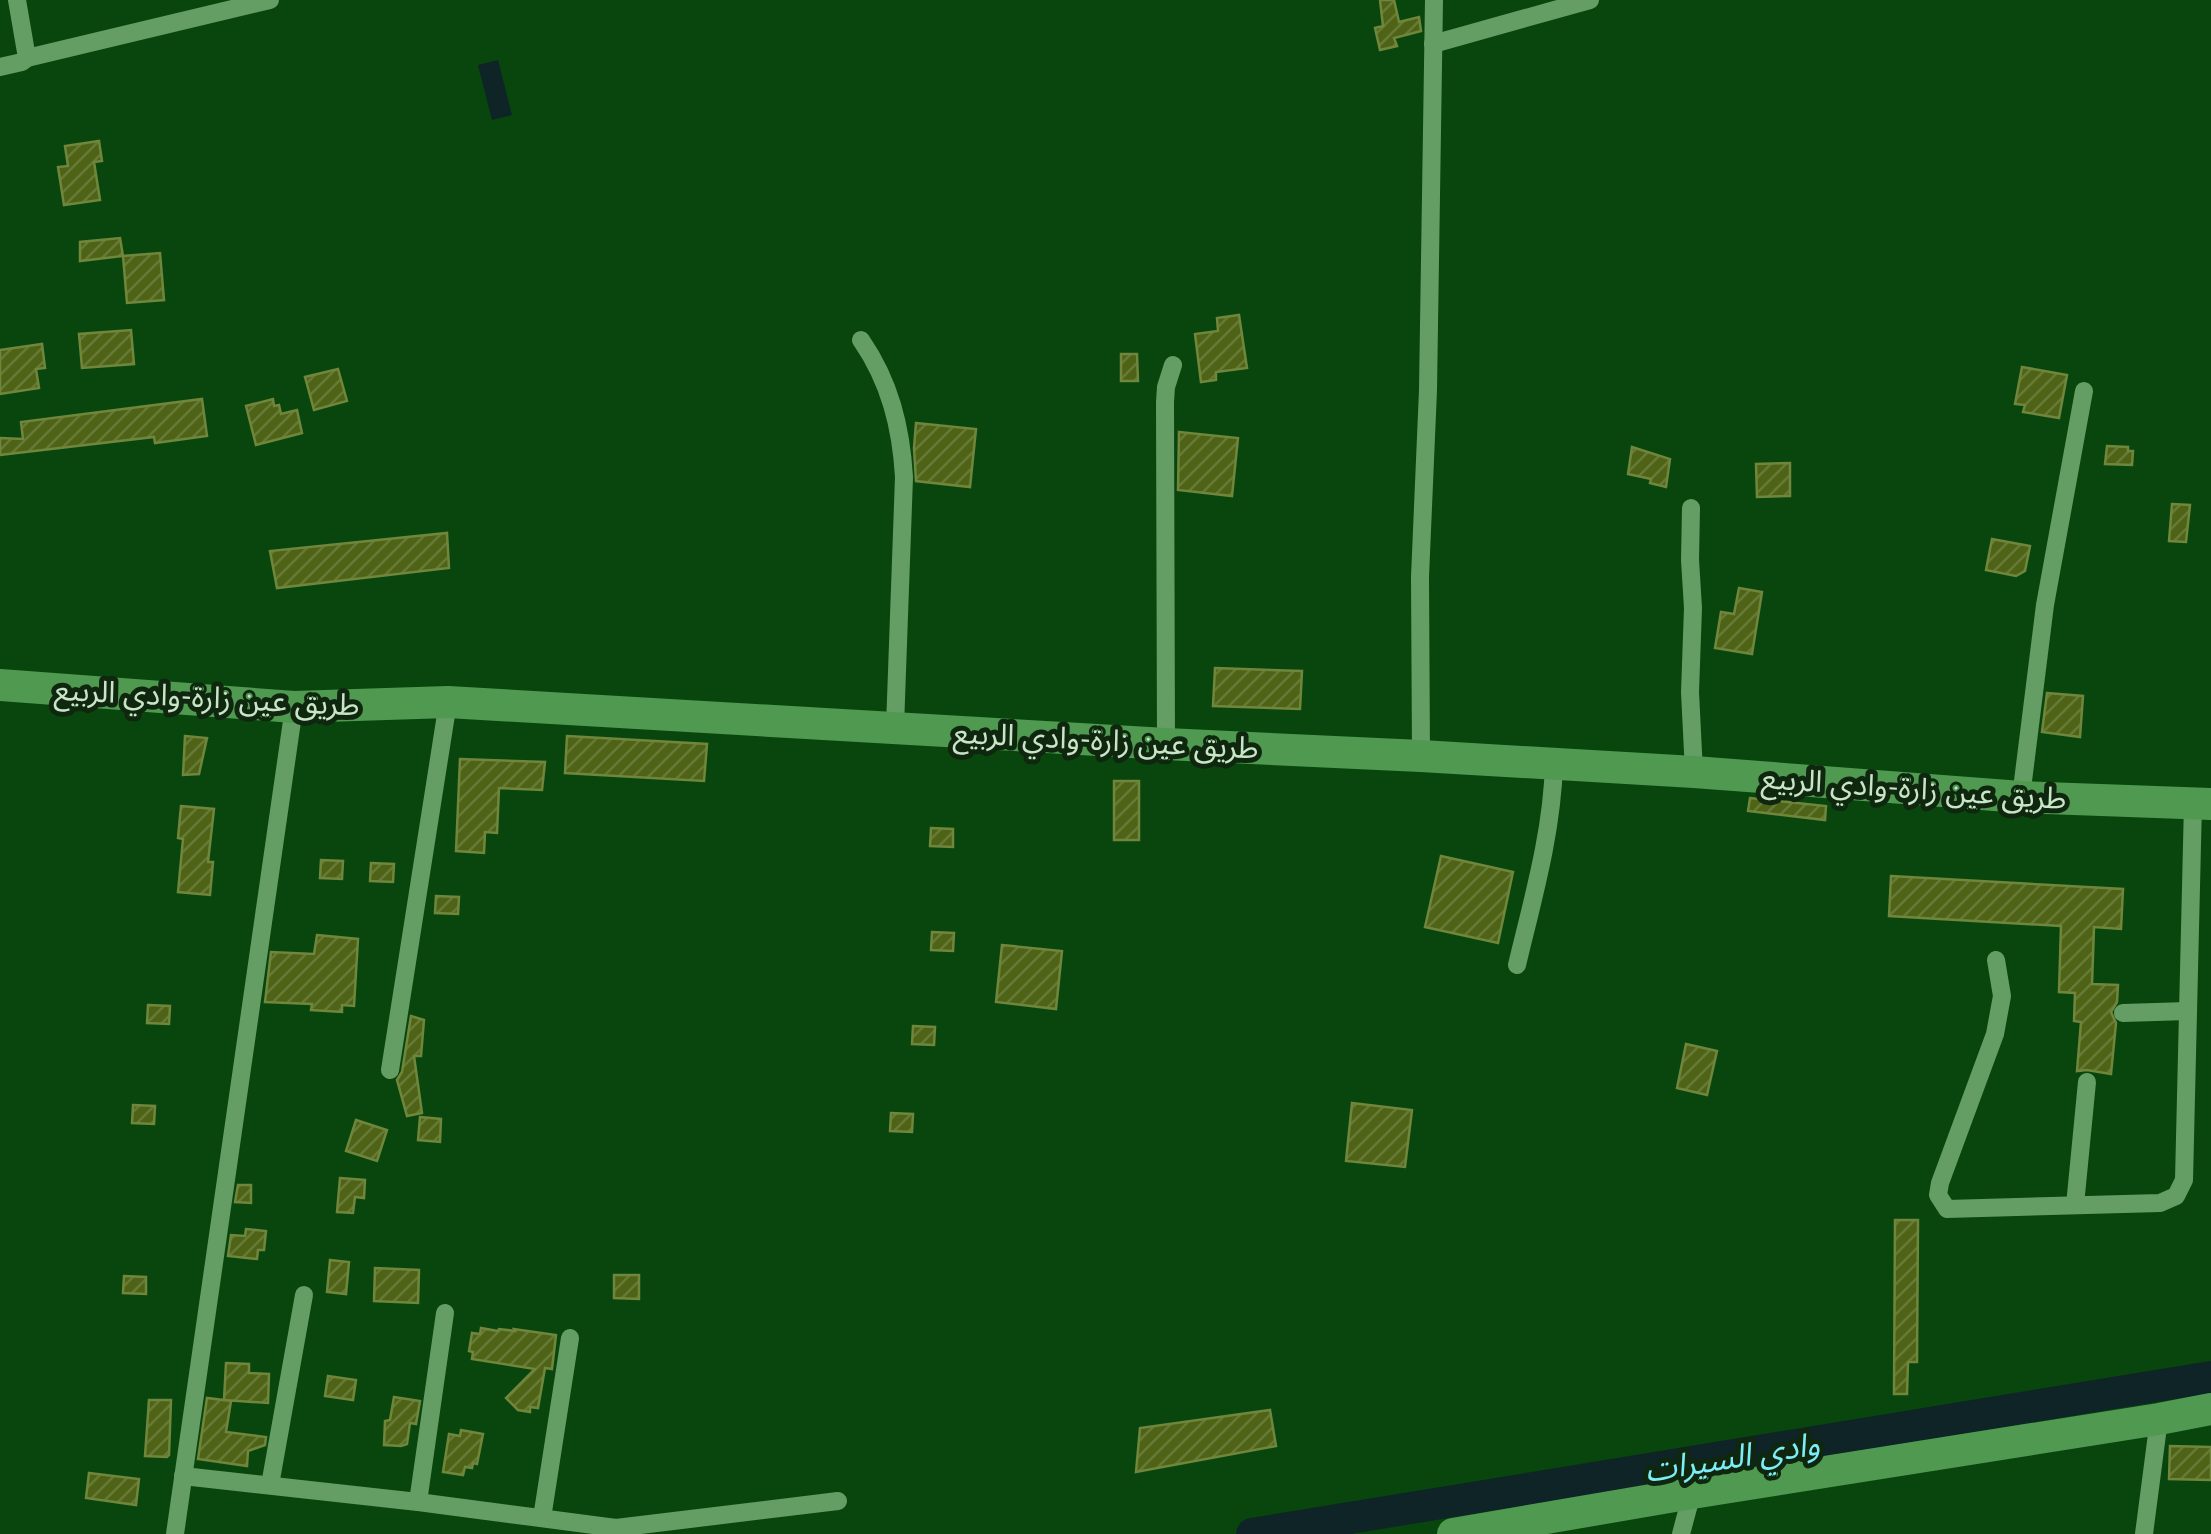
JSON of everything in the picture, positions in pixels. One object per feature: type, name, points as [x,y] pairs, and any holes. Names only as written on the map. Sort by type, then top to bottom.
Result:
[{"type":"main road","name":"طريق عين زارة-وادي الربيع","points":[[0,685],[294,707],[448,702],[1694,772],[2021,797],[2202,803]]},
{"type":"main road","points":[[1453,1534],[2211,1409]]},
{"type":"street","points":[[17,0],[26,58]]},
{"type":"street","points":[[0,67],[270,0]]},
{"type":"street","points":[[1421,756],[1420,577],[1428,390],[1434,0]]},
{"type":"street","points":[[1433,44],[1590,0]]},
{"type":"street","points":[[861,340],[876,361],[902,438],[895,727]]},
{"type":"street","points":[[1166,744],[1164,402],[1173,365]]},
{"type":"street","points":[[2021,797],[2045,604],[2084,391]]},
{"type":"street","points":[[1691,508],[1690,692],[1694,772]]},
{"type":"street","points":[[390,1070],[448,702]]},
{"type":"street","points":[[175,1534],[294,707]]},
{"type":"street","points":[[1517,965],[1546,840],[1554,764]]},
{"type":"street","points":[[1996,960],[2002,996],[1995,1034],[1940,1182],[1938,1195],[1946,1209],[2160,1203],[2176,1196],[2184,1180],[2188,1012],[2202,803]]},
{"type":"street","points":[[2123,1013],[2188,1012]]},
{"type":"street","points":[[2075,1205],[2087,1082]]},
{"type":"street","points":[[270,1485],[304,1296]]},
{"type":"street","points":[[418,1502],[445,1313]]},
{"type":"street","points":[[542,1518],[570,1338]]},
{"type":"street","points":[[2144,1534],[2159,1419]]},
{"type":"street","points":[[183,1476],[616,1528],[838,1502]]},
{"type":"street","points":[[1681,1534],[1692,1493]]},
{"type":"water","points":[[498,60],[512,115],[492,120],[478,65]]},
{"type":"building","points":[[1380,0],[1394,0],[1399,22],[1419,17],[1421,31],[1394,38],[1397,46],[1380,50],[1375,28],[1383,26]]},
{"type":"building","points":[[99,141],[102,161],[94,162],[100,200],[64,205],[58,167],[68,166],[65,146]]},
{"type":"building","points":[[120,238],[123,256],[80,261],[80,242]]},
{"type":"building","points":[[160,253],[164,300],[127,303],[123,256]]},
{"type":"building","points":[[1239,315],[1247,368],[1216,372],[1216,380],[1201,382],[1195,334],[1218,331],[1217,318]]},
{"type":"building","points":[[131,330],[134,364],[82,368],[79,334]]},
{"type":"building","points":[[42,344],[45,368],[36,369],[39,388],[0,394],[0,350]]},
{"type":"building","points":[[1121,354],[1137,354],[1138,381],[1121,381]]},
{"type":"building","points":[[2022,367],[2067,375],[2059,418],[2023,412],[2025,405],[2015,404]]},
{"type":"building","points":[[338,369],[347,401],[314,410],[305,377]]},
{"type":"building","points":[[202,399],[207,436],[155,443],[154,437],[0,455],[0,438],[23,439],[21,422]]},
{"type":"building","points":[[273,399],[281,414],[297,410],[302,433],[256,445],[246,406]]},
{"type":"building","points":[[916,423],[976,429],[970,487],[916,481]]},
{"type":"building","points":[[1179,432],[1238,438],[1232,496],[1178,490]]},
{"type":"building","points":[[2107,446],[2128,447],[2128,451],[2133,451],[2132,465],[2105,464]]},
{"type":"building","points":[[1632,447],[1670,459],[1666,487],[1628,474]]},
{"type":"building","points":[[1790,463],[1790,496],[1757,497],[1756,464]]},
{"type":"building","points":[[2172,504],[2190,505],[2186,542],[2169,541]]},
{"type":"building","points":[[447,533],[449,568],[277,588],[270,551]]},
{"type":"building","points":[[1992,539],[2030,546],[2025,571],[2016,576],[1986,570]]},
{"type":"building","points":[[1739,588],[1762,592],[1752,654],[1715,648],[1721,612],[1734,614]]},
{"type":"building","points":[[1215,668],[1302,671],[1300,709],[1213,706]]},
{"type":"building","points":[[2047,693],[2083,696],[2080,737],[2042,732]]},
{"type":"building","points":[[185,736],[207,738],[199,774],[183,775]]},
{"type":"building","points":[[567,736],[707,744],[704,781],[565,773]]},
{"type":"building","points":[[460,759],[545,762],[542,790],[499,788],[497,833],[485,832],[484,853],[456,851]]},
{"type":"building","points":[[1114,781],[1139,781],[1139,840],[1114,840]]},
{"type":"building","points":[[1750,798],[1826,806],[1825,820],[1748,811]]},
{"type":"building","points":[[181,806],[214,809],[208,862],[213,862],[210,895],[178,892],[183,839],[178,838]]},
{"type":"building","points":[[931,828],[953,829],[953,847],[930,846]]},
{"type":"building","points":[[1441,856],[1513,872],[1498,943],[1425,927]]},
{"type":"building","points":[[321,860],[343,861],[342,879],[320,878]]},
{"type":"building","points":[[371,863],[394,864],[393,882],[370,881]]},
{"type":"building","points":[[1891,876],[2123,889],[2121,929],[2094,927],[2092,984],[2118,985],[2117,1002],[2111,1012],[2116,1023],[2111,1074],[2077,1071],[2081,1022],[2074,1021],[2075,993],[2059,992],[2061,926],[1889,916]]},
{"type":"building","points":[[436,896],[459,897],[458,914],[435,913]]},
{"type":"building","points":[[932,932],[954,933],[953,951],[931,950]]},
{"type":"building","points":[[317,935],[358,939],[354,1006],[342,1005],[342,1012],[311,1010],[312,1004],[265,1002],[271,952],[314,954]]},
{"type":"building","points":[[1002,945],[1062,951],[1056,1009],[996,1002]]},
{"type":"building","points":[[148,1005],[170,1006],[169,1024],[147,1023]]},
{"type":"building","points":[[411,1016],[424,1020],[421,1056],[414,1056],[422,1113],[407,1116],[397,1080],[402,1072]]},
{"type":"building","points":[[913,1026],[935,1027],[934,1045],[912,1044]]},
{"type":"building","points":[[1686,1044],[1717,1051],[1707,1095],[1677,1088]]},
{"type":"building","points":[[1352,1103],[1412,1110],[1405,1167],[1346,1161]]},
{"type":"building","points":[[133,1105],[155,1106],[154,1124],[132,1123]]},
{"type":"building","points":[[891,1113],[913,1114],[912,1132],[890,1131]]},
{"type":"building","points":[[420,1117],[441,1119],[440,1142],[418,1140]]},
{"type":"building","points":[[356,1120],[387,1130],[377,1161],[346,1151]]},
{"type":"building","points":[[340,1178],[365,1180],[364,1198],[355,1197],[353,1213],[337,1212]]},
{"type":"building","points":[[238,1185],[251,1185],[251,1203],[235,1202]]},
{"type":"building","points":[[1895,1220],[1918,1220],[1917,1362],[1908,1362],[1907,1394],[1894,1394]]},
{"type":"building","points":[[246,1229],[266,1231],[264,1250],[258,1250],[257,1259],[228,1256],[231,1235],[245,1236]]},
{"type":"building","points":[[330,1260],[349,1262],[346,1294],[327,1292]]},
{"type":"building","points":[[375,1268],[419,1270],[418,1303],[374,1301]]},
{"type":"building","points":[[614,1275],[639,1275],[639,1299],[614,1298]]},
{"type":"building","points":[[124,1276],[146,1277],[146,1294],[123,1293]]},
{"type":"building","points":[[481,1328],[556,1335],[552,1369],[545,1368],[538,1408],[530,1407],[530,1412],[518,1410],[506,1398],[535,1369],[472,1359],[472,1333],[480,1334]]},
{"type":"building","points":[[226,1363],[249,1364],[249,1373],[269,1374],[268,1403],[224,1400]]},
{"type":"building","points":[[328,1376],[356,1380],[353,1400],[325,1396]]},
{"type":"building","points":[[394,1397],[420,1401],[416,1424],[410,1423],[407,1444],[401,1446],[384,1445],[385,1421],[390,1420]]},
{"type":"building","points":[[207,1398],[231,1401],[226,1432],[266,1437],[265,1445],[248,1451],[247,1466],[198,1459]]},
{"type":"building","points":[[149,1400],[171,1400],[167,1457],[145,1456]]},
{"type":"building","points":[[1270,1410],[1276,1446],[1136,1472],[1140,1428]]},
{"type":"building","points":[[461,1430],[483,1434],[477,1464],[465,1467],[463,1475],[443,1472],[449,1434],[460,1436]]},
{"type":"building","points":[[2170,1446],[2211,1447],[2211,1480],[2169,1479]]},
{"type":"building","points":[[89,1473],[139,1479],[136,1505],[86,1498]]},
{"type":"waterway","name":"وادي السيرات","points":[[1252,1534],[2211,1377]]}]
